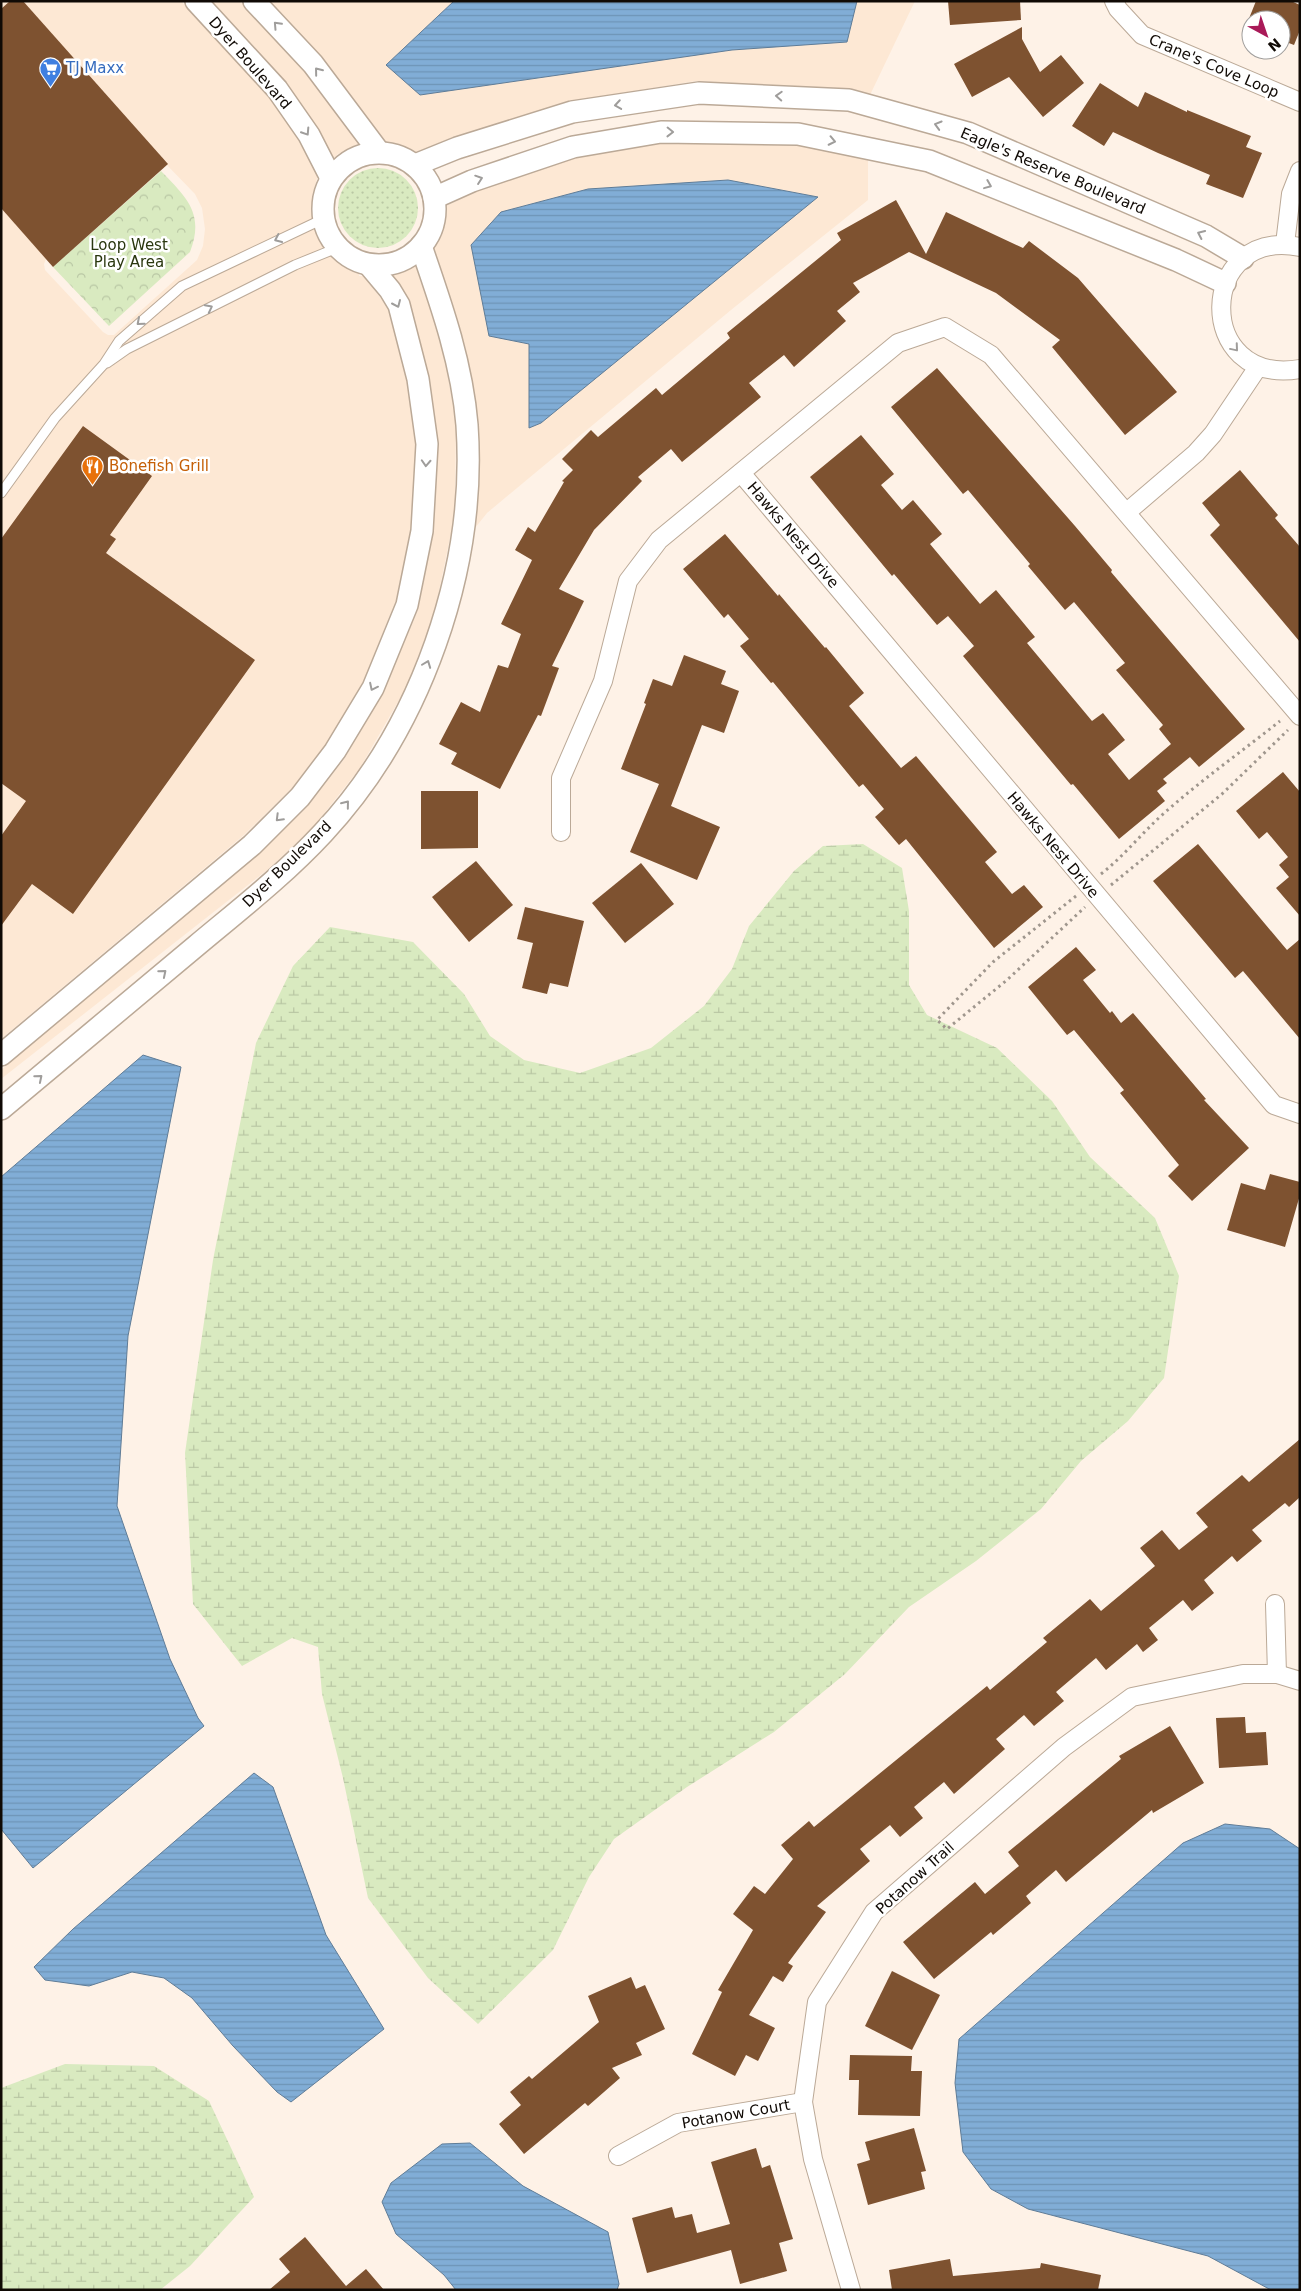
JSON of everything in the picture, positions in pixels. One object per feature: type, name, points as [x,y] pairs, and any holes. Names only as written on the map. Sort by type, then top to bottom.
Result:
[{"type":"street","name":"Dyer Boulevard","points":[[196,1],[278,89],[309,135],[331,178]]},
{"type":"street","points":[[254,1],[313,64],[379,152]]},
{"type":"street","name":"Crane's Cove Loop","points":[[1114,1],[1118,9],[1142,35],[1300,102]]},
{"type":"street","name":"Eagle's Reserve Boulevard","points":[[415,165],[457,148],[572,112],[699,92],[849,100],[968,133],[1206,236],[1243,258]]},
{"type":"street","points":[[434,198],[472,181],[573,147],[661,132],[798,134],[930,161],[1176,260],[1225,283]]},
{"type":"street","points":[[379,152],[398,155],[415,165],[428,180],[434,198],[435,215],[431,231],[421,246],[406,258],[388,265],[368,264],[352,259],[337,248],[323,219],[323,198],[331,178],[344,164],[360,155],[379,152]]},
{"type":"street","points":[[1300,171],[1292,194],[1292,245],[1263,248],[1243,258],[1232,270],[1225,283],[1220,303],[1221,322],[1229,341],[1242,356],[1258,366],[1282,372],[1300,369]]},
{"type":"street","name":"Dyer Boulevard","points":[[1,1109],[276,879],[323,833],[370,775],[416,694],[444,619],[466,516],[467,425],[455,352],[421,246]]},
{"type":"street","points":[[1,1054],[259,838],[300,797],[329,759],[373,688],[407,605],[422,530],[427,444],[418,379],[398,305],[390,290],[368,264]]},
{"type":"street","name":"Hawks Nest Drive","points":[[1296,717],[1127,512],[991,355],[946,327],[898,343],[741,473],[1274,1105],[1300,1114]]},
{"type":"street","points":[[1127,512],[1196,452],[1213,434],[1258,366]]},
{"type":"street","points":[[561,832],[561,778],[604,681],[628,582],[659,540],[741,473]]},
{"type":"street","points":[[1275,1604],[1277,1674]]},
{"type":"street","name":"Potanow Trail","points":[[851,2290],[813,2159],[803,2102],[817,2002],[874,1912],[1064,1747],[1132,1697],[1243,1674],[1277,1674],[1300,1681]]},
{"type":"street","name":"Potanow Court","points":[[618,2156],[678,2123],[803,2102]]},
{"type":"lane","points":[[1,494],[55,418],[104,364],[119,341],[182,286],[323,219]]},
{"type":"lane","points":[[104,364],[127,349],[295,265],[337,248]]},
{"type":"path","points":[[1296,717],[1205,777],[1160,817],[1124,855],[1093,891],[1060,929],[1007,980],[947,1029],[937,1020],[992,962],[1053,916],[1093,891],[1222,794],[1296,717]]},
{"type":"shaded area","points":[[1,1],[181,1],[269,96],[299,140],[318,175],[312,196],[312,218],[328,252],[346,267],[359,273],[359,276],[364,276],[388,308],[407,380],[416,443],[411,528],[396,600],[363,682],[326,744],[291,789],[244,835],[1,1039]],"holes":[[[163,161],[195,194],[202,208],[205,229],[203,246],[197,260],[114,335],[108,335],[103,332],[45,270],[44,264],[46,259]]]},
{"type":"shaded area","points":[[210,1],[240,1],[305,71],[360,143],[338,154],[333,159],[318,129],[285,82]]},
{"type":"shaded area","points":[[268,1],[454,1],[386,65],[732,50],[847,42],[857,1],[915,1],[870,95],[848,89],[696,81],[568,102],[453,137],[415,153],[399,144],[385,142],[320,56]]},
{"type":"shaded area","points":[[663,143],[798,145],[868,160],[868,200],[731,310],[487,513],[475,528],[477,424],[466,349],[434,249],[441,236],[446,219],[446,206],[477,191],[576,158]],"holes":[[[728,180],[817,197],[529,428],[529,344],[588,189]]]},
{"type":"shaded area","points":[[417,265],[444,353],[456,424],[455,514],[434,615],[406,688],[360,768],[315,825],[271,867],[1,1079],[1,1070],[259,853],[308,806],[345,758],[383,693],[418,610],[433,534],[438,446],[429,379],[409,303],[391,276]]},
{"type":"green space","points":[[378,168],[393,171],[406,180],[415,193],[418,208],[415,223],[406,236],[393,245],[378,248],[363,245],[350,236],[341,223],[338,208],[341,193],[350,180],[363,171]]},
{"type":"green space","name":"Loop West Play Area","points":[[161,171],[185,198],[194,216],[194,238],[190,252],[109,326],[53,267]]},
{"type":"green space","points":[[863,844],[902,868],[909,911],[909,985],[927,1015],[997,1048],[1052,1101],[1090,1157],[1155,1218],[1179,1276],[1164,1378],[1128,1421],[1081,1461],[1041,1509],[976,1561],[909,1607],[845,1674],[774,1732],[687,1787],[614,1839],[589,1877],[553,1950],[478,2024],[428,1978],[368,1898],[343,1778],[322,1694],[318,1647],[292,1638],[242,1666],[193,1604],[185,1453],[213,1260],[256,1043],[293,966],[330,927],[413,942],[464,994],[490,1036],[524,1060],[580,1073],[651,1048],[704,1006],[732,969],[749,926],[794,871],[823,846]]},
{"type":"green space","points":[[65,2064],[154,2066],[209,2101],[254,2197],[190,2266],[160,2290],[1,2290],[1,2088]]},
{"type":"water","points":[[454,1],[857,1],[847,42],[732,50],[420,95],[386,65]]},
{"type":"water","points":[[728,180],[818,197],[541,423],[529,428],[529,344],[489,336],[471,245],[501,212],[588,189]]},
{"type":"water","points":[[143,1055],[181,1067],[128,1336],[117,1506],[170,1659],[198,1718],[204,1726],[33,1868],[1,1829],[1,1177]]},
{"type":"water","points":[[254,1773],[273,1787],[326,1935],[384,2029],[291,2102],[277,2092],[233,2046],[192,1998],[164,1978],[132,1972],[89,1986],[45,1980],[34,1967],[73,1929]]},
{"type":"water","points":[[1225,1824],[1270,1829],[1300,1849],[1300,2290],[1271,2290],[1208,2256],[1028,2209],[991,2189],[963,2152],[955,2083],[959,2039],[1183,1843]]},
{"type":"water","points":[[470,2143],[523,2186],[608,2232],[619,2284],[617,2290],[456,2290],[444,2275],[396,2234],[382,2202],[391,2183],[442,2144]]},
{"type":"building","name":"TJ Maxx","points":[[10,1],[23,1],[168,164],[53,267],[1,208],[1,9]]},
{"type":"building","points":[[948,1],[1020,1],[1021,20],[950,25]]},
{"type":"building","points":[[1256,1],[1291,1],[1300,5],[1300,30],[1294,45],[1291,44],[1291,10],[1252,10]]},
{"type":"building","points":[[1022,27],[1022,39],[1040,72],[1061,55],[1084,83],[1043,117],[1009,77],[972,97],[954,64]]},
{"type":"building","points":[[1100,83],[1138,107],[1145,92],[1187,112],[1187,110],[1251,136],[1246,147],[1262,153],[1243,198],[1206,184],[1210,175],[1113,132],[1104,146],[1072,126]]},
{"type":"building","points":[[896,200],[926,254],[946,212],[1023,248],[1029,241],[1078,278],[1177,392],[1125,435],[1052,347],[1060,340],[996,293],[909,252],[853,283],[860,292],[837,311],[846,321],[794,367],[784,355],[749,383],[761,397],[682,462],[671,449],[638,477],[642,481],[594,530],[559,589],[584,601],[552,666],[559,668],[541,716],[538,715],[500,789],[451,764],[457,753],[439,744],[461,702],[480,712],[498,665],[508,668],[521,634],[501,624],[532,560],[515,550],[528,527],[535,532],[564,482],[562,481],[573,470],[562,459],[591,430],[598,437],[656,388],[662,395],[730,338],[727,333],[841,240],[837,233]]},
{"type":"building","points":[[937,368],[1075,526],[1112,570],[1111,572],[1245,729],[1199,767],[1190,757],[1163,779],[1167,783],[1157,791],[1165,801],[1119,839],[963,656],[974,646],[948,616],[937,625],[894,574],[892,576],[810,477],[861,435],[894,474],[881,485],[902,510],[913,500],[942,534],[930,544],[980,604],[996,590],[1035,637],[1027,643],[1092,721],[1103,713],[1125,740],[1108,754],[1129,780],[1171,744],[1159,729],[1163,725],[1116,670],[1125,663],[1074,602],[1065,610],[1028,566],[1030,564],[968,490],[963,494],[891,407]]},
{"type":"building","points":[[83,426],[152,476],[110,535],[116,539],[106,553],[255,660],[73,914],[32,884],[1,926],[1,836],[26,801],[1,783],[1,539]]},
{"type":"building","points":[[1240,470],[1278,515],[1275,518],[1300,547],[1300,642],[1210,535],[1220,525],[1202,503]]},
{"type":"building","points":[[725,534],[778,596],[779,594],[826,647],[864,693],[849,706],[901,768],[916,756],[997,852],[985,862],[1012,894],[1024,885],[1043,907],[994,948],[906,839],[899,845],[875,817],[884,809],[863,784],[859,787],[773,682],[771,683],[740,646],[749,639],[728,614],[724,618],[683,569]]},
{"type":"building","points":[[684,655],[726,671],[721,684],[739,691],[724,733],[702,725],[671,806],[720,827],[697,880],[630,852],[659,784],[621,769],[646,704],[644,703],[653,679],[672,686]]},
{"type":"building","points":[[1283,772],[1300,792],[1300,916],[1276,888],[1289,877],[1279,865],[1288,857],[1267,832],[1259,839],[1236,811]]},
{"type":"building","points":[[421,791],[478,791],[478,848],[421,849]]},
{"type":"building","points":[[1198,844],[1287,950],[1300,939],[1300,1039],[1243,971],[1235,978],[1153,881]]},
{"type":"building","points":[[476,861],[513,905],[469,942],[432,897]]},
{"type":"building","points":[[641,863],[674,904],[625,943],[592,903]]},
{"type":"building","points":[[525,907],[584,921],[568,987],[550,983],[547,994],[522,988],[533,943],[517,939]]},
{"type":"building","points":[[1076,947],[1096,970],[1083,980],[1110,1013],[1112,1011],[1121,1023],[1133,1013],[1206,1099],[1204,1100],[1249,1148],[1192,1201],[1168,1176],[1179,1165],[1120,1093],[1124,1090],[1074,1030],[1067,1035],[1028,987]]},
{"type":"building","points":[[1270,1174],[1300,1182],[1300,1195],[1285,1247],[1227,1230],[1241,1183],[1265,1190]]},
{"type":"building","points":[[1300,1439],[1300,1497],[1289,1507],[1285,1503],[1252,1530],[1262,1541],[1237,1562],[1232,1556],[1204,1580],[1214,1593],[1192,1611],[1183,1600],[1149,1628],[1158,1640],[1143,1652],[1137,1644],[1106,1670],[1096,1658],[1056,1692],[1064,1701],[1034,1726],[1024,1715],[996,1739],[1005,1749],[954,1794],[944,1782],[914,1807],[923,1818],[900,1837],[890,1825],[860,1849],[870,1861],[817,1906],[826,1912],[788,1963],[793,1966],[783,1982],[773,1976],[749,2015],[775,2028],[758,2061],[746,2055],[735,2076],[692,2054],[722,1992],[718,1990],[753,1930],[733,1914],[754,1886],[765,1894],[793,1859],[781,1845],[809,1821],[814,1827],[987,1686],[990,1690],[1047,1642],[1043,1638],[1090,1599],[1101,1611],[1155,1566],[1140,1548],[1162,1530],[1179,1550],[1208,1527],[1196,1513],[1242,1475],[1249,1482]]},
{"type":"building","points":[[1245,1717],[1246,1733],[1266,1732],[1268,1765],[1219,1768],[1216,1718]]},
{"type":"building","points":[[1170,1726],[1204,1783],[1153,1813],[1152,1810],[1066,1882],[1056,1870],[1026,1896],[1031,1903],[993,1935],[991,1932],[934,1979],[903,1942],[975,1882],[985,1894],[1019,1866],[1008,1852],[1121,1759],[1119,1756]]},
{"type":"building","points":[[892,1971],[940,1995],[912,2050],[865,2026]]},
{"type":"building","points":[[631,1977],[636,1989],[645,1985],[665,2029],[636,2043],[642,2055],[612,2068],[620,2078],[588,2106],[585,2103],[524,2154],[499,2124],[521,2105],[510,2092],[529,2076],[532,2079],[599,2022],[588,1996]]},
{"type":"building","points":[[850,2055],[912,2056],[911,2071],[922,2071],[920,2116],[858,2115],[859,2080],[849,2080]]},
{"type":"building","points":[[914,2128],[926,2171],[921,2172],[925,2189],[868,2205],[857,2164],[870,2160],[865,2142]]},
{"type":"building","points":[[756,2148],[762,2168],[770,2165],[793,2239],[779,2243],[787,2271],[740,2284],[731,2250],[647,2273],[632,2218],[672,2207],[675,2218],[692,2214],[697,2233],[730,2224],[711,2162]]},
{"type":"building","points":[[305,2237],[346,2286],[366,2269],[384,2290],[269,2290],[290,2272],[279,2259]]},
{"type":"building","points":[[950,2259],[953,2276],[1040,2268],[1041,2263],[1101,2275],[1098,2290],[892,2290],[889,2270]]},
{"type":"place","name":"TJ Maxx","points":[[50,87]]},
{"type":"place","name":"Bonefish Grill","points":[[93,485]]}]
